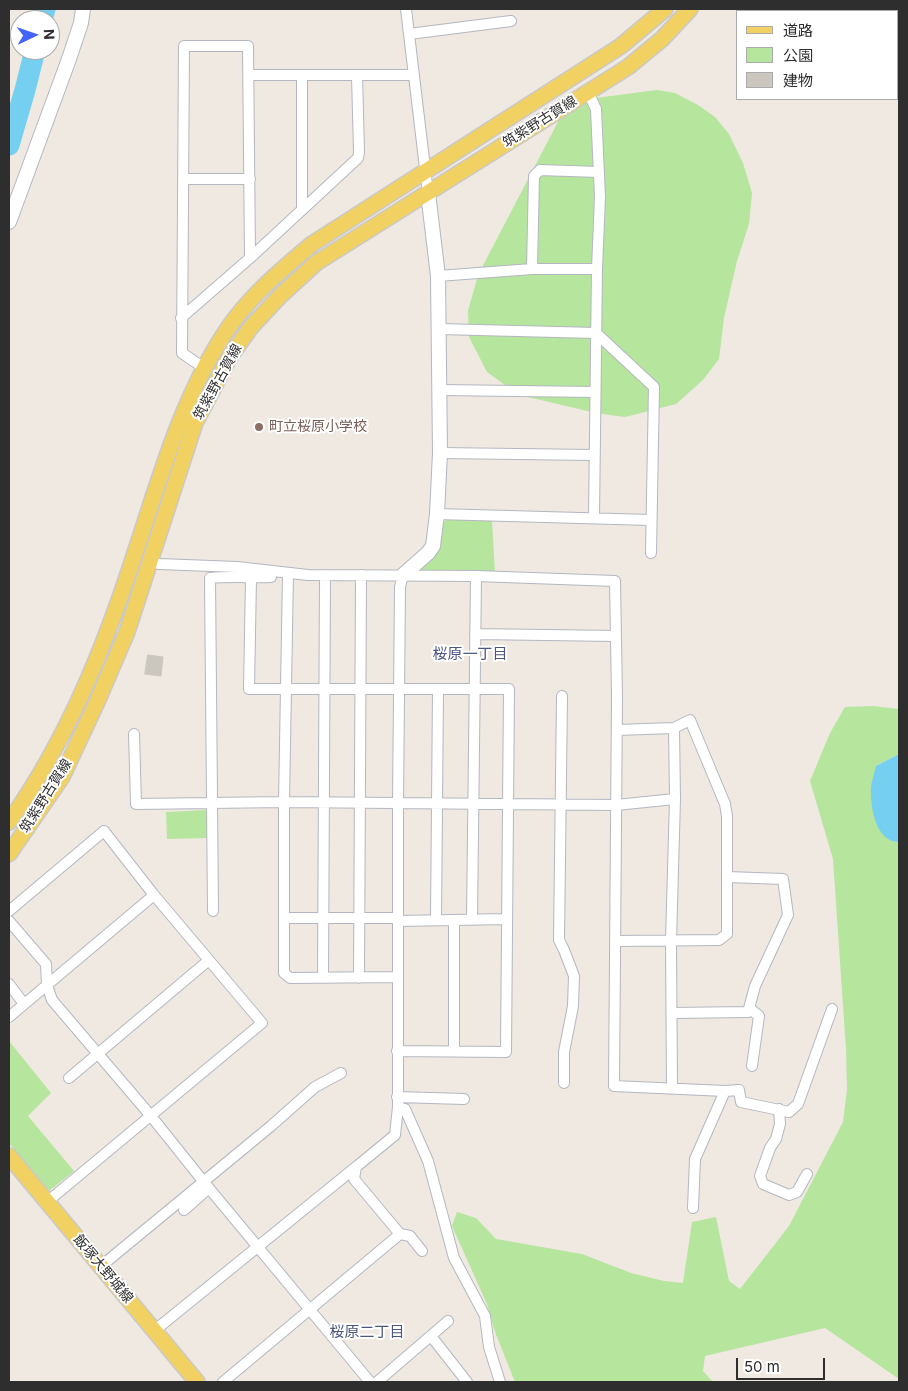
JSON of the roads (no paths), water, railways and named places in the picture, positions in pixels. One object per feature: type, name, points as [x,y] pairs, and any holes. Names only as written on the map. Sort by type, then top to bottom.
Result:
[{"type":"main road","name":"筑紫野古賀線","points":[[9,822],[32,787],[86,685],[108,630],[175,434],[204,368],[243,308],[275,275],[312,244],[621,46],[665,9]]},
{"type":"main road","name":"筑紫野古賀線","points":[[9,854],[66,779],[127,632],[195,423],[229,358],[251,327],[280,296],[316,263],[628,67],[662,38],[690,9]]},
{"type":"main road","name":"飯塚大野城線","points":[[9,1156],[197,1382]]},
{"type":"street","points":[[9,222],[69,59],[81,23],[83,9]]},
{"type":"street","points":[[154,1331],[395,1134],[398,1102],[400,587],[403,575],[434,546],[440,453],[438,276],[406,9]]},
{"type":"street","points":[[408,34],[511,21]]},
{"type":"street","points":[[204,368],[182,353],[184,46],[248,46],[250,258]]},
{"type":"street","points":[[249,75],[414,75]]},
{"type":"street","points":[[302,75],[302,210]]},
{"type":"street","points":[[181,318],[250,258],[358,158],[357,75]]},
{"type":"street","points":[[588,92],[596,109],[600,197],[597,269],[594,517]]},
{"type":"street","points":[[532,269],[534,176],[540,170],[598,172]]},
{"type":"street","points":[[183,179],[250,179]]},
{"type":"street","points":[[438,276],[532,269],[597,269]]},
{"type":"street","points":[[439,329],[596,333],[654,387],[651,553]]},
{"type":"street","points":[[439,390],[595,392]]},
{"type":"street","points":[[440,453],[594,455]]},
{"type":"street","points":[[437,514],[651,520]]},
{"type":"street","points":[[149,561],[159,564],[237,566],[288,573],[325,575],[476,576],[616,581],[617,730],[614,1086],[739,1090],[741,1102],[789,1112],[798,1104],[832,1009]]},
{"type":"street","points":[[213,911],[210,578],[271,576],[272,571]]},
{"type":"street","points":[[288,573],[284,802],[284,973],[290,978],[397,978]]},
{"type":"street","points":[[323,978],[325,575]]},
{"type":"street","points":[[359,978],[361,575]]},
{"type":"street","points":[[472,920],[476,576]]},
{"type":"street","points":[[251,578],[249,689],[509,689],[506,1052],[397,1052]]},
{"type":"street","points":[[475,634],[616,636]]},
{"type":"street","points":[[436,920],[438,690]]},
{"type":"street","points":[[562,696],[559,940],[574,976],[573,1006],[564,1052],[564,1083]]},
{"type":"street","points":[[616,941],[719,940],[727,934],[727,816],[725,804],[690,720],[674,728],[617,730]]},
{"type":"street","points":[[672,1087],[671,941],[675,799],[674,728]]},
{"type":"street","points":[[134,734],[136,804],[360,802],[616,805],[675,799]]},
{"type":"street","points":[[9,911],[104,831],[154,895],[262,1023],[47,1202]]},
{"type":"street","points":[[672,1013],[748,1012],[755,986],[788,915],[783,879],[727,877]]},
{"type":"street","points":[[9,1017],[154,895]]},
{"type":"street","points":[[285,918],[507,919]]},
{"type":"street","points":[[454,920],[454,1052]]},
{"type":"street","points":[[9,921],[46,964],[47,985],[52,1000],[151,1116],[370,1382]]},
{"type":"street","points":[[69,1078],[209,960]]},
{"type":"street","points":[[9,984],[24,1004]]},
{"type":"street","points":[[749,1008],[760,1016],[752,1066]]},
{"type":"street","points":[[100,1267],[206,1185],[315,1087],[341,1073]]},
{"type":"street","points":[[693,1208],[695,1159],[725,1091]]},
{"type":"street","points":[[398,1102],[464,1099]]},
{"type":"street","points":[[398,1102],[405,1110],[428,1161],[454,1258],[485,1316],[489,1347],[500,1382]]},
{"type":"street","points":[[779,1110],[780,1124],[776,1139],[770,1148],[760,1176],[762,1184],[789,1195],[797,1192],[807,1174]]},
{"type":"street","points":[[356,1167],[354,1180],[400,1234],[410,1236],[422,1251]]},
{"type":"street","points":[[184,1210],[206,1185]]},
{"type":"street","points":[[223,1382],[400,1234]]},
{"type":"street","points":[[377,1382],[448,1321]]},
{"type":"street","points":[[431,1336],[467,1382]]},
{"type":"water","points":[[899,754],[899,842],[891,841],[880,831],[872,808],[871,790],[876,766]]},
{"type":"waterway","points":[[9,145],[32,60]]},
{"type":"place","name":"町立桜原小学校","points":[[259,427]]},
{"type":"district","name":"桜原一丁目","points":[[470,654]]},
{"type":"district","name":"桜原二丁目","points":[[367,1332]]}]
